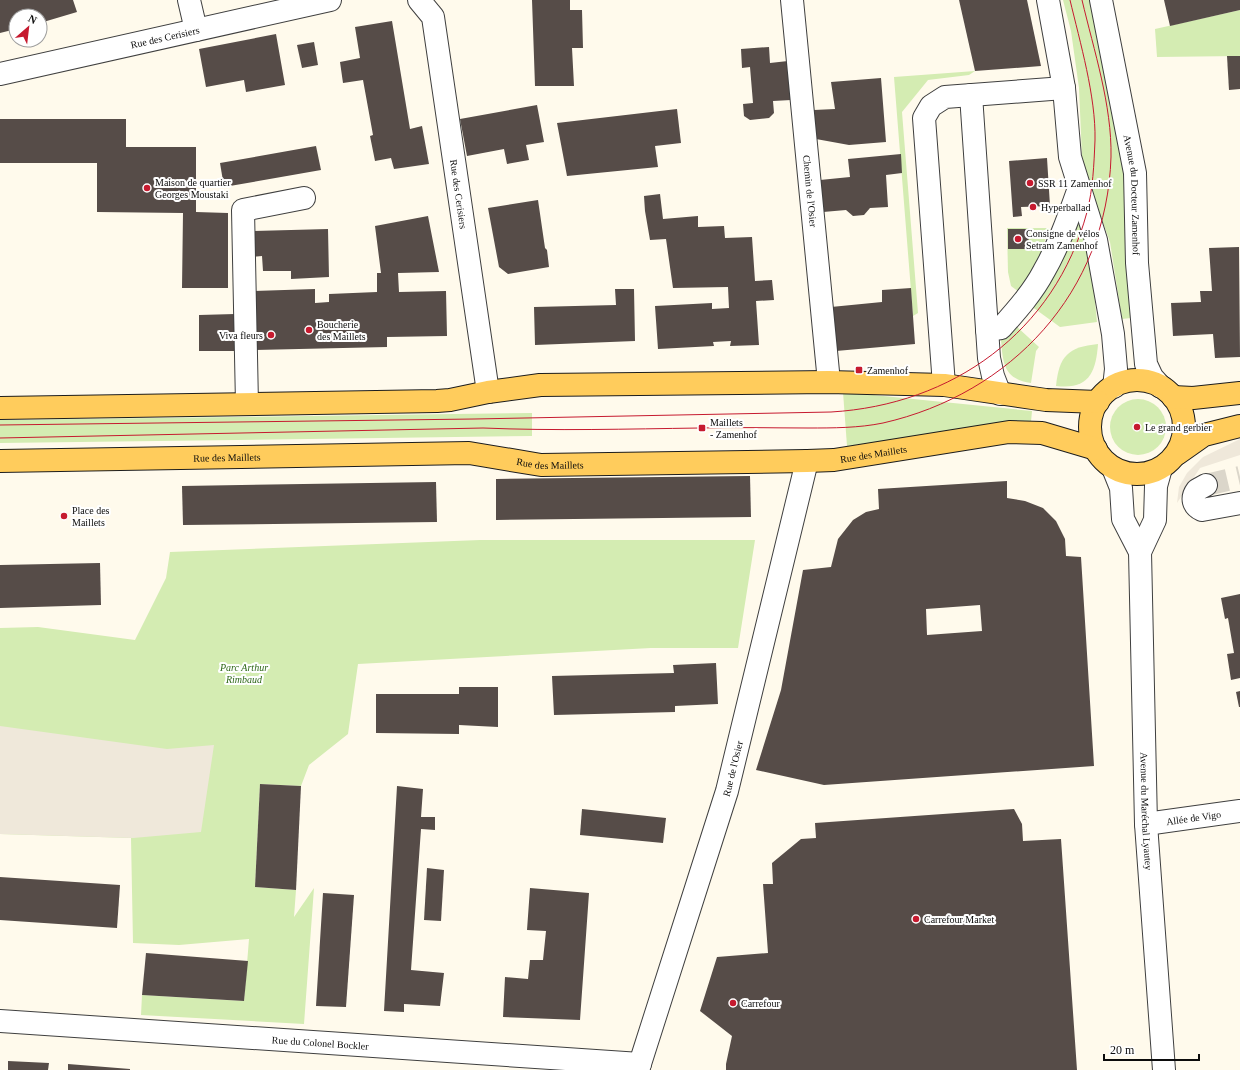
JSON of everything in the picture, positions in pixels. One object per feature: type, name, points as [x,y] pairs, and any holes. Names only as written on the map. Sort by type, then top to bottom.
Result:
[{"type":"main road","points":[[1240,393],[1193,398],[1167,392],[1148,381],[1128,381],[1114,387],[1104,394],[1092,413],[1090,428],[1092,442],[1105,462],[1113,468],[1125,473],[1137,475],[1147,474],[1169,461],[1204,435],[1240,426]]},
{"type":"main road","points":[[0,408],[450,400],[488,392],[540,385],[829,382],[944,385],[1046,400],[1098,402]]},
{"type":"main road","points":[[1167,392],[1182,410],[1185,427],[1183,440],[1169,461]]},
{"type":"main road","name":"Rue des Maillets","points":[[0,461],[469,453],[541,465],[807,461],[834,460],[1009,432],[1042,433],[1096,449]]},
{"type":"street","points":[[189,0],[196,30]]},
{"type":"street","name":"Rue des Cerisiers","points":[[0,74],[330,0]]},
{"type":"street","name":"Rue des Cerisiers","points":[[419,0],[433,17],[488,392]]},
{"type":"street","name":"Chemin de l'Osier","points":[[792,0],[829,382]]},
{"type":"street","points":[[1048,0],[1064,88],[1070,157],[1096,240],[1113,334],[1116,369],[1114,387]]},
{"type":"street","name":"Avenue du Docteur Zamenhof","points":[[1100,0],[1135,173],[1137,263],[1146,364],[1152,377],[1167,392]]},
{"type":"street","points":[[944,385],[924,118],[931,106],[945,97],[1064,88]]},
{"type":"street","points":[[971,95],[987,330],[993,376],[1000,394]]},
{"type":"street","points":[[987,330],[1002,328],[1044,272],[1064,229],[1079,188]]},
{"type":"street","points":[[247,404],[243,210],[304,198]]},
{"type":"street","name":"Rue de l'Osier","points":[[639,1067],[727,791],[807,461]]},
{"type":"street","name":"Avenue du Maréchal Lyautey","points":[[1164,1070],[1146,824],[1140,552],[1155,520],[1156,486],[1169,461]]},
{"type":"street","name":"Avenue du Maréchal Lyautey","points":[[1113,468],[1121,488],[1122,519],[1140,552]]},
{"type":"street","points":[[1206,485],[1196,490],[1193,498],[1195,505],[1202,510],[1240,503]]},
{"type":"street","name":"Allée de Vigo","points":[[1146,824],[1240,811]]},
{"type":"street","name":"Rue du Colonel Bockler","points":[[0,1021],[639,1067]]},
{"type":"green space","points":[[1063,0],[1089,0],[1115,101],[1124,158],[1131,318],[1122,319],[1110,242],[1086,176],[1082,157],[1079,88],[1071,31]]},
{"type":"green space","points":[[1240,10],[1240,56],[1157,57],[1155,29]]},
{"type":"green space","points":[[975,71],[969,75],[928,80],[902,112],[918,313],[913,316],[894,77]]},
{"type":"green space","points":[[1077,215],[1092,272],[1097,322],[1060,327],[1031,306]]},
{"type":"green space","points":[[1007,228],[1049,228],[1036,268],[1019,292],[1011,286],[1008,272]]},
{"type":"green space","points":[[1015,325],[1039,347],[1036,351],[1031,383],[1015,378],[1010,374],[1004,363],[1001,340]]},
{"type":"green space","points":[[1098,344],[1093,371],[1089,377],[1076,385],[1056,386],[1060,367],[1067,355],[1079,348]]},
{"type":"green space","points":[[843,392],[1032,411],[1031,422],[847,446]]},
{"type":"green space","points":[[1138,399],[1149,402],[1158,407],[1163,416],[1166,427],[1163,438],[1158,447],[1149,452],[1138,455],[1127,452],[1118,447],[1113,438],[1110,427],[1113,416],[1118,407],[1127,402]]},
{"type":"green space","points":[[532,413],[532,436],[0,443],[0,420]]},
{"type":"green space","name":"Parc Arthur Rimbaud","points":[[480,540],[755,540],[738,648],[651,648],[358,664],[348,734],[309,765],[301,786],[260,784],[255,887],[296,890],[294,917],[314,888],[304,1024],[141,1015],[142,995],[244,1001],[249,939],[179,945],[133,943],[131,838],[0,834],[0,628],[38,627],[135,640],[166,578],[170,552]]},
{"type":"shaded area","points":[[1240,439],[1240,455],[1200,468],[1177,503],[1179,487],[1187,473],[1203,457]]},
{"type":"shaded area","points":[[0,726],[167,749],[214,745],[201,832],[133,838],[0,834]]},
{"type":"building","points":[[0,0],[73,0],[77,12],[48,21],[48,8],[8,8],[8,31],[0,33]]},
{"type":"building","points":[[532,0],[570,0],[570,10],[582,10],[583,48],[572,48],[574,86],[535,86]]},
{"type":"building","points":[[959,0],[1027,0],[1041,66],[975,71]]},
{"type":"building","points":[[1164,0],[1240,0],[1240,10],[1170,26]]},
{"type":"building","points":[[392,21],[410,129],[422,126],[429,164],[394,169],[391,158],[375,161],[370,136],[373,135],[363,80],[343,83],[340,62],[360,58],[355,27]]},
{"type":"building","points":[[276,34],[285,85],[246,92],[244,80],[206,87],[199,49]]},
{"type":"building","points":[[314,42],[318,65],[302,68],[297,45]]},
{"type":"building","points":[[769,47],[770,63],[788,61],[791,100],[773,101],[774,113],[769,118],[750,120],[744,116],[743,104],[753,103],[750,67],[742,68],[741,49]]},
{"type":"building","points":[[1227,56],[1240,56],[1240,89],[1229,90]]},
{"type":"building","points":[[881,78],[886,142],[849,145],[816,139],[814,110],[835,109],[831,82]]},
{"type":"building","points":[[537,105],[544,142],[526,145],[529,160],[507,164],[504,149],[467,156],[460,119]]},
{"type":"building","points":[[677,109],[681,143],[655,146],[658,167],[567,176],[557,123]]},
{"type":"building","name":"Maison de quartier Georges Moustaki","points":[[0,119],[126,119],[126,147],[196,147],[196,212],[228,213],[228,288],[182,288],[183,213],[97,212],[97,163],[0,163]]},
{"type":"building","points":[[316,146],[321,170],[224,187],[220,163]]},
{"type":"building","points":[[901,154],[902,173],[886,175],[888,207],[870,208],[864,215],[853,216],[846,210],[823,212],[820,180],[850,177],[848,159]]},
{"type":"building","name":"SSR 11 Zamenhof","points":[[1047,158],[1050,206],[1021,207],[1022,216],[1013,217],[1009,161]]},
{"type":"building","points":[[660,194],[663,219],[698,216],[698,227],[724,226],[725,238],[752,237],[755,281],[772,280],[774,300],[756,301],[759,345],[730,346],[731,341],[713,342],[714,346],[658,349],[655,306],[712,303],[712,309],[729,308],[728,287],[673,288],[666,239],[650,240],[645,211],[644,196]]},
{"type":"building","points":[[538,200],[549,267],[508,274],[499,267],[488,208]]},
{"type":"building","points":[[428,216],[439,272],[398,273],[399,292],[446,291],[447,336],[387,337],[387,347],[255,350],[253,291],[315,289],[315,303],[329,302],[329,294],[377,292],[377,273],[381,273],[375,226]]},
{"type":"building","points":[[328,229],[329,277],[291,279],[291,271],[263,271],[262,256],[252,257],[251,231]]},
{"type":"building","name":"Consigne de vélos Setram Zamenhof","points":[[1008,229],[1028,229],[1029,249],[1008,249]]},
{"type":"building","points":[[1239,247],[1240,357],[1215,358],[1213,334],[1173,336],[1171,303],[1201,302],[1200,291],[1212,291],[1209,248]]},
{"type":"building","points":[[911,288],[915,344],[836,351],[831,307],[882,302],[882,290]]},
{"type":"building","points":[[615,289],[634,289],[635,341],[535,345],[534,307],[616,305]]},
{"type":"building","points":[[235,314],[236,351],[199,351],[199,315]]},
{"type":"building","points":[[750,476],[751,517],[496,520],[496,479]]},
{"type":"building","points":[[1007,481],[1007,498],[1025,501],[1043,508],[1056,521],[1065,539],[1066,556],[1081,557],[1094,766],[824,785],[756,770],[781,690],[803,570],[831,567],[838,539],[853,520],[866,512],[879,509],[878,489]],"holes":[[[980,605],[982,631],[927,635],[926,609]]]},
{"type":"building","points":[[436,482],[437,522],[183,525],[182,486]]},
{"type":"building","points":[[100,563],[101,605],[0,608],[0,565]]},
{"type":"building","points":[[1240,594],[1240,678],[1231,680],[1227,654],[1234,653],[1228,618],[1225,619],[1221,598]]},
{"type":"building","points":[[716,663],[718,704],[675,706],[675,712],[554,715],[552,676],[674,673],[673,665]]},
{"type":"building","points":[[459,687],[498,687],[498,727],[459,725],[459,734],[376,733],[376,694],[459,694]]},
{"type":"building","points":[[1240,691],[1240,707],[1239,707],[1236,692]]},
{"type":"building","points":[[260,784],[301,786],[296,890],[255,887]]},
{"type":"building","points":[[397,786],[423,789],[421,817],[435,817],[435,830],[421,829],[411,970],[444,973],[440,1006],[404,1004],[404,1012],[384,1011]]},
{"type":"building","points":[[582,809],[666,818],[663,843],[580,835]]},
{"type":"building","name":"Carrefour Market","points":[[1014,809],[1022,824],[1023,841],[1061,839],[1077,1070],[726,1070],[732,1036],[700,1011],[717,957],[768,953],[763,884],[773,884],[772,863],[801,839],[816,838],[815,823]]},
{"type":"building","points":[[427,868],[444,870],[441,921],[424,920]]},
{"type":"building","points":[[0,877],[120,885],[117,928],[0,920]]},
{"type":"building","points":[[530,888],[589,893],[580,1020],[503,1017],[505,977],[528,979],[530,960],[543,960],[546,931],[527,930]]},
{"type":"building","points":[[323,893],[354,895],[346,1007],[316,1006]]},
{"type":"building","points":[[146,953],[248,961],[244,1001],[142,995]]},
{"type":"building","points":[[8,1061],[49,1063],[48,1070],[8,1070]]},
{"type":"building","points":[[68,1064],[130,1069],[130,1070],[68,1070]]},
{"type":"tunnel","points":[[1206,485],[1240,477]]},
{"type":"tram line","points":[[0,425],[474,419],[831,412],[875,406],[918,395],[957,377],[992,354],[1024,326],[1051,293],[1072,255],[1087,212],[1091,194],[1095,123],[1083,51],[1070,0]]},
{"type":"tram line","points":[[0,438],[483,428],[564,430],[836,428],[883,423],[929,409],[972,388],[1010,362],[1044,330],[1071,293],[1092,251],[1105,206],[1111,157],[1111,137],[1109,118],[1101,78],[1082,0]]},
{"type":"place","name":"SSR 11 Zamenhof","points":[[1030,183]]},
{"type":"place","name":"Maison de quartier Georges Moustaki","points":[[147,188]]},
{"type":"place","name":"Hyperballad","points":[[1033,207]]},
{"type":"place","name":"Consigne de vélos Setram Zamenhof","points":[[1018,239]]},
{"type":"place","name":"Boucherie des Maillets","points":[[309,330]]},
{"type":"place","name":"Viva fleurs","points":[[271,335]]},
{"type":"place","name":"Zamenhof","points":[[859,370]]},
{"type":"place","name":"Le grand gerbier","points":[[1137,427]]},
{"type":"place","name":"Maillets - Zamenhof","points":[[702,428]]},
{"type":"place","name":"Place des Maillets","points":[[64,516]]},
{"type":"place","name":"Carrefour Market","points":[[916,919]]},
{"type":"place","name":"Carrefour","points":[[733,1003]]}]
